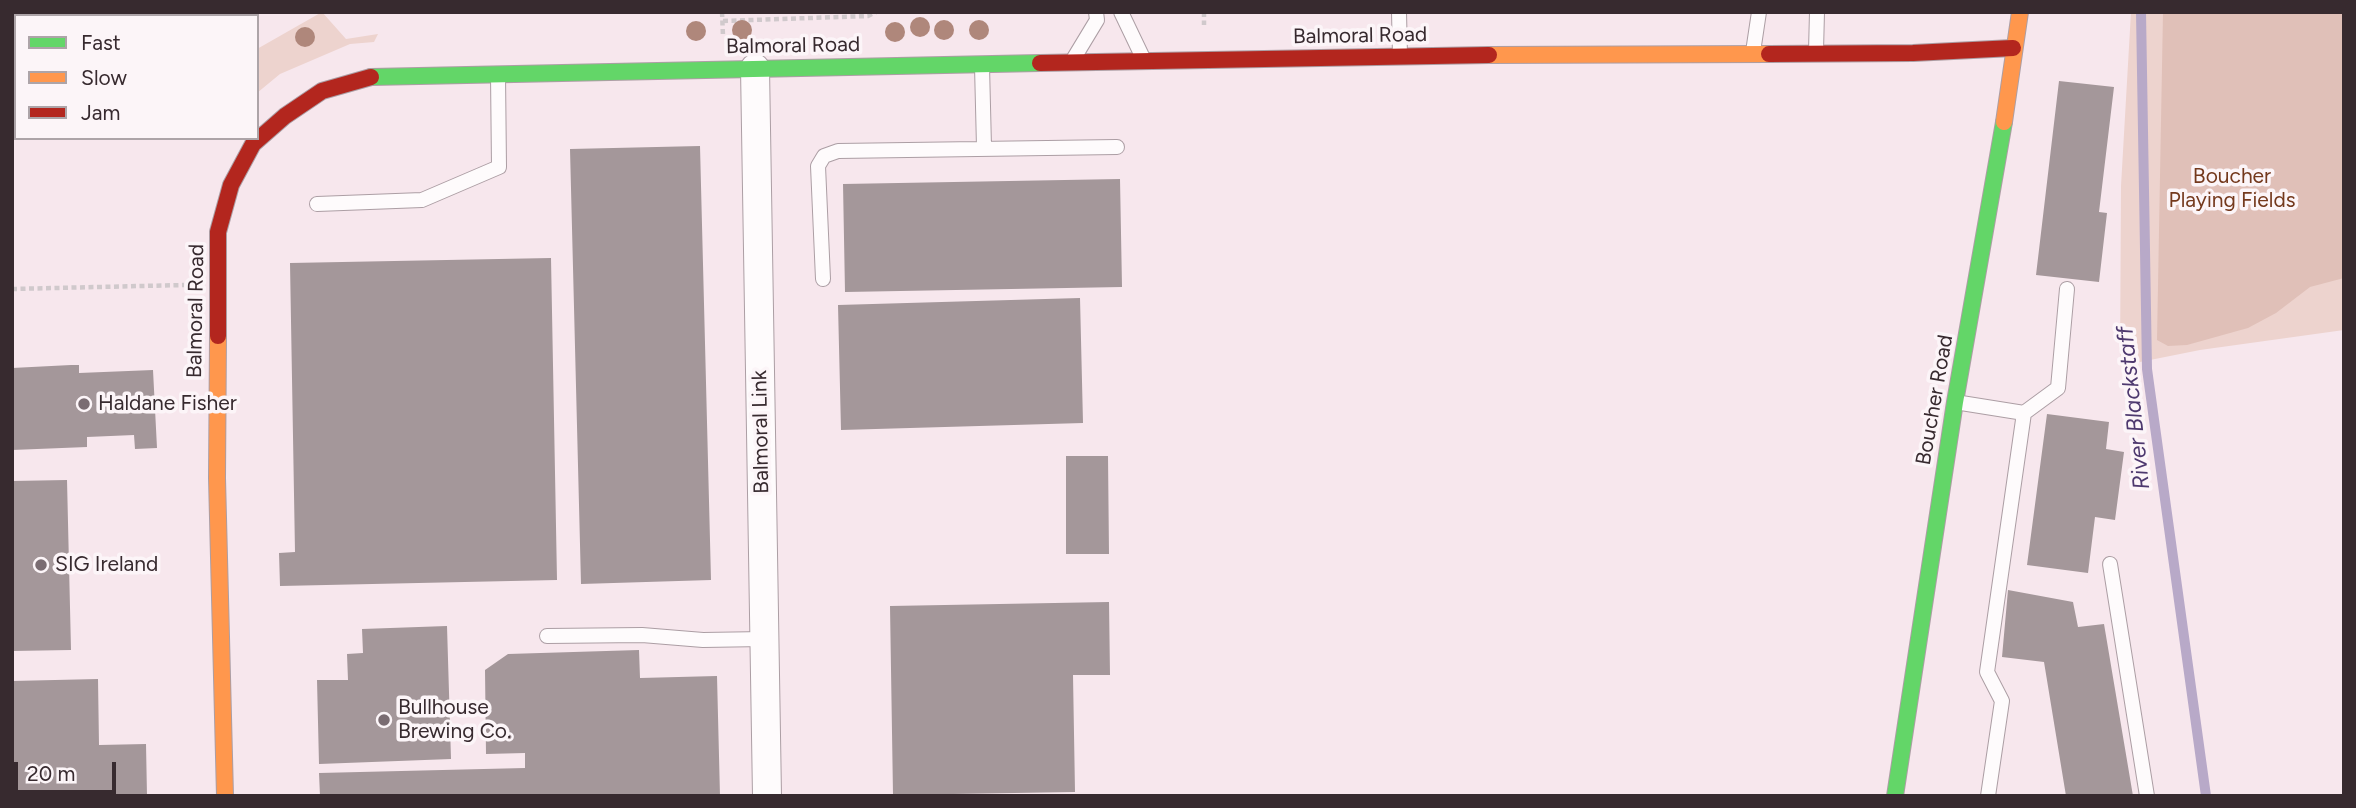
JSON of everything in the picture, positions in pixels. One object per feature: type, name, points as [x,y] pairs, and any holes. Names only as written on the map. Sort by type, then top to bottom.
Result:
[{"type":"street","name":"Boucher Road","points":[[1895,796],[1955,402],[1995,186],[2020,12]]},
{"type":"street","name":"Balmoral Road","points":[[259,139],[285,116],[322,91],[368,77],[1400,56],[1913,53],[2013,48]]},
{"type":"street","name":"Balmoral Link","points":[[755,68],[767,796]]},
{"type":"street","name":"Balmoral Road","points":[[225,796],[216,279],[218,232],[231,185],[258,140]]},
{"type":"lane","points":[[1071,62],[1097,20],[1096,12]]},
{"type":"lane","points":[[1121,12],[1144,61]]},
{"type":"lane","points":[[1399,12],[1400,56]]},
{"type":"lane","points":[[1752,53],[1759,12]]},
{"type":"lane","points":[[1816,52],[1817,12]]},
{"type":"lane","points":[[981,64],[984,147]]},
{"type":"lane","points":[[317,204],[422,200],[499,167],[498,74]]},
{"type":"lane","points":[[823,279],[818,166],[824,156],[838,151],[1117,147]]},
{"type":"lane","points":[[1955,402],[2024,413],[2058,388],[2067,289]]},
{"type":"lane","points":[[1988,796],[2002,701],[1987,672],[2024,413]]},
{"type":"lane","points":[[2110,564],[2147,796]]},
{"type":"lane","points":[[547,636],[642,635],[703,640],[764,639]]},
{"type":"path","points":[[722,12],[723,33]]},
{"type":"path","points":[[723,21],[868,16],[876,12]]},
{"type":"path","points":[[12,289],[184,285],[216,279]]},
{"type":"green space","points":[[322,12],[346,39],[378,34],[374,42],[350,44],[280,74],[259,91],[259,48]]},
{"type":"green space","name":"Boucher Playing Fields","points":[[2131,12],[2344,12],[2344,330],[2200,350],[2120,366],[2121,186]]},
{"type":"green space","name":"Boucher Playing Fields","points":[[2163,12],[2344,12],[2344,278],[2310,287],[2276,313],[2248,328],[2187,345],[2168,346],[2157,340]]},
{"type":"building","points":[[2059,81],[2114,87],[2099,212],[2107,213],[2099,282],[2036,275]]},
{"type":"building","points":[[700,146],[711,580],[581,584],[570,149]]},
{"type":"building","points":[[1120,179],[1122,287],[845,292],[843,184]]},
{"type":"building","points":[[551,258],[557,580],[280,586],[279,553],[295,552],[290,263]]},
{"type":"building","points":[[1080,298],[1083,423],[841,430],[838,305]]},
{"type":"building","name":"Haldane Fisher","points":[[79,365],[79,373],[153,370],[157,448],[135,449],[134,435],[87,437],[87,447],[12,450],[12,368]]},
{"type":"building","points":[[2047,414],[2109,422],[2106,449],[2124,452],[2115,520],[2095,517],[2088,573],[2027,565]]},
{"type":"building","points":[[1066,456],[1108,456],[1109,554],[1066,554]]},
{"type":"building","name":"SIG Ireland","points":[[67,480],[71,650],[12,651],[12,481]]},
{"type":"building","points":[[2008,590],[2073,602],[2078,627],[2104,624],[2133,796],[2066,796],[2044,662],[2002,657]]},
{"type":"building","points":[[1109,602],[1110,675],[1073,675],[1075,792],[893,795],[890,606]]},
{"type":"building","name":"Bullhouse Brewing Co.","points":[[447,626],[451,759],[319,764],[317,680],[348,680],[347,654],[363,653],[362,629]]},
{"type":"building","points":[[639,650],[640,678],[717,676],[720,796],[320,796],[319,773],[525,768],[525,753],[486,754],[485,670],[508,654]]},
{"type":"building","points":[[98,679],[99,745],[146,744],[147,796],[12,796],[12,681]]},
{"type":"waterway","name":"River Blackstaff","points":[[2141,12],[2147,369],[2206,796]]},
{"type":"traffic: fast","points":[[371,77],[1040,63]]},
{"type":"traffic: fast","points":[[1895,796],[1955,402],[2004,122]]},
{"type":"traffic: slow","points":[[2004,122],[2020,12]]},
{"type":"traffic: slow","points":[[1489,55],[1769,54]]},
{"type":"traffic: slow","points":[[218,336],[217,478],[225,796]]},
{"type":"traffic: jam","points":[[1769,54],[1913,53],[2013,48]]},
{"type":"traffic: jam","points":[[1040,63],[1489,55]]},
{"type":"traffic: jam","points":[[259,139],[285,116],[322,91],[371,77]]},
{"type":"traffic: jam","points":[[218,336],[218,232],[231,185],[258,140]]},
{"type":"place","name":"Haldane Fisher","points":[[84,404]]},
{"type":"place","name":"SIG Ireland","points":[[41,565]]},
{"type":"place","name":"Bullhouse Brewing Co.","points":[[384,720]]}]
